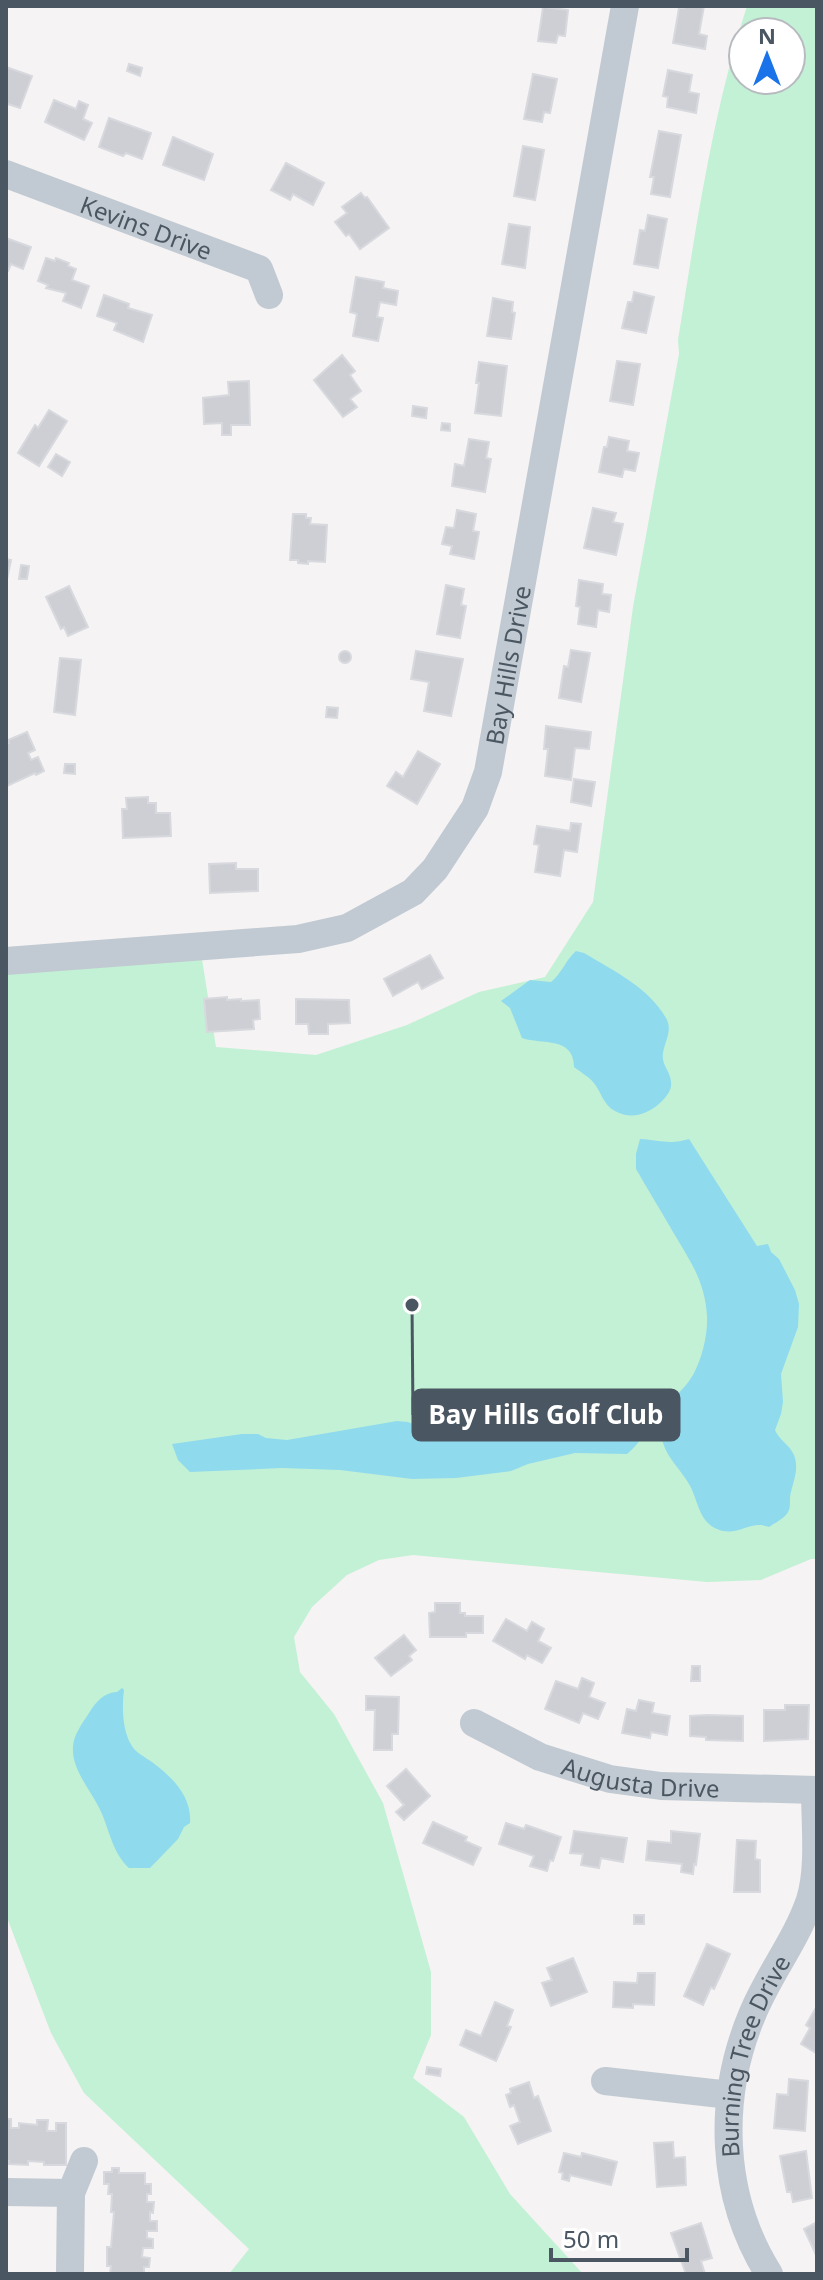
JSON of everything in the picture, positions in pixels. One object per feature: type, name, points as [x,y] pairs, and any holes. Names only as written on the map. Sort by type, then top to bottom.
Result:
[{"type":"street","name":"Bay Hills Drive","points":[[6,961],[285,941],[347,928],[413,892],[435,869],[454,842],[475,808],[488,772],[625,6]]},
{"type":"street","name":"Kevins Drive","points":[[6,174],[259,269],[269,295]]},
{"type":"street","name":"Augusta Drive","points":[[474,1723],[540,1757],[610,1779],[661,1786],[816,1790]]},
{"type":"street","name":"Burning Tree Drive","points":[[769,2274],[747,2234],[736,2199],[728,2134],[730,2095],[752,2014],[791,1943],[811,1897],[815,1873],[816,1790]]},
{"type":"street","points":[[605,2081],[730,2095]]},
{"type":"street","points":[[70,2274],[71,2193],[84,2161]]},
{"type":"street","points":[[6,2192],[71,2193]]},
{"type":"green space","points":[[747,6],[817,8],[817,1559],[761,1580],[707,1582],[413,1555],[379,1560],[347,1575],[312,1607],[294,1637],[300,1672],[334,1714],[383,1803],[431,1972],[431,2035],[413,2078],[464,2117],[510,2194],[583,2274],[229,2274],[249,2249],[84,2093],[51,2033],[6,1915],[6,972],[201,953],[216,1047],[316,1055],[407,1025],[479,992],[545,977],[593,902],[633,607],[679,354],[678,340],[691,256],[727,77],[727,96],[807,96],[807,16],[744,16]]},
{"type":"water","points":[[576,951],[630,981],[650,997],[668,1022],[663,1057],[671,1087],[664,1099],[648,1112],[628,1115],[611,1108],[593,1082],[574,1067],[569,1050],[556,1044],[522,1038],[510,1008],[501,1001],[530,980],[551,982]]},
{"type":"water","points":[[640,1139],[670,1142],[689,1139],[757,1246],[768,1244],[795,1290],[799,1304],[798,1327],[781,1374],[783,1402],[775,1430],[794,1455],[796,1469],[789,1510],[769,1527],[756,1525],[724,1531],[711,1525],[702,1515],[689,1484],[663,1443],[660,1430],[663,1412],[696,1369],[702,1354],[707,1316],[696,1272],[636,1169]]},
{"type":"water","points":[[558,1400],[632,1405],[644,1415],[642,1437],[627,1454],[575,1453],[511,1471],[456,1478],[412,1479],[340,1470],[282,1468],[190,1472],[178,1460],[172,1444],[242,1434],[287,1440],[397,1421],[426,1430],[438,1427],[449,1432],[459,1428],[490,1429],[541,1410]]},
{"type":"water","points":[[122,1688],[129,1740],[136,1751],[173,1781],[184,1796],[190,1813],[190,1823],[150,1868],[129,1868],[119,1856],[73,1755],[77,1733],[94,1706],[104,1696]]},
{"type":"building","points":[[704,6],[699,34],[707,36],[705,49],[673,43],[679,8]]},
{"type":"building","points":[[543,7],[568,10],[565,36],[558,35],[556,43],[538,41]]},
{"type":"building","points":[[129,64],[142,68],[140,76],[127,71]]},
{"type":"building","points":[[6,67],[32,76],[20,108],[8,104],[6,107]]},
{"type":"building","points":[[668,70],[692,75],[689,92],[699,94],[696,113],[667,107],[668,97],[663,96]]},
{"type":"building","points":[[533,74],[557,79],[550,113],[544,112],[542,122],[524,119]]},
{"type":"building","points":[[54,100],[76,109],[79,101],[88,105],[83,119],[92,123],[84,140],[45,122]]},
{"type":"building","points":[[109,118],[151,133],[142,159],[99,147]]},
{"type":"building","points":[[659,131],[681,135],[670,197],[651,194],[654,177],[650,177]]},
{"type":"building","points":[[173,137],[213,154],[204,180],[163,165]]},
{"type":"building","points":[[523,146],[544,150],[535,200],[514,196]]},
{"type":"building","points":[[286,163],[324,183],[313,205],[293,194],[290,200],[271,190]]},
{"type":"building","points":[[361,193],[389,228],[360,249],[335,222],[347,213],[342,207]]},
{"type":"building","points":[[648,215],[667,219],[658,268],[634,264],[640,230],[645,231]]},
{"type":"building","points":[[509,224],[530,227],[525,268],[502,264]]},
{"type":"building","points":[[6,238],[31,247],[23,269],[11,264],[6,271]]},
{"type":"building","points":[[46,258],[69,263],[68,266],[76,269],[72,280],[89,286],[81,308],[63,301],[66,293],[46,288],[48,285],[38,281]]},
{"type":"building","points":[[356,277],[384,282],[383,288],[398,291],[396,305],[380,302],[377,317],[383,318],[378,341],[353,336],[357,314],[350,312]]},
{"type":"building","points":[[634,292],[654,297],[646,333],[622,328],[628,302],[632,302]]},
{"type":"building","points":[[104,295],[129,304],[128,308],[152,315],[143,342],[114,330],[117,323],[97,316]]},
{"type":"building","points":[[493,298],[513,302],[512,312],[515,313],[511,339],[487,336]]},
{"type":"building","points":[[342,355],[355,371],[350,375],[361,391],[350,399],[357,407],[343,417],[314,380]]},
{"type":"building","points":[[617,361],[640,364],[633,405],[610,401]]},
{"type":"building","points":[[479,362],[507,366],[501,416],[475,413]]},
{"type":"building","points":[[249,381],[250,425],[231,425],[231,435],[222,435],[222,423],[204,424],[203,398],[229,395],[228,382]]},
{"type":"building","points":[[413,406],[427,408],[426,418],[412,416]]},
{"type":"building","points":[[49,410],[67,421],[39,466],[18,453],[35,425],[38,428]]},
{"type":"building","points":[[442,423],[450,424],[450,431],[441,430]]},
{"type":"building","points":[[609,437],[629,441],[627,451],[639,453],[635,471],[624,469],[622,477],[599,472]]},
{"type":"building","points":[[469,439],[489,442],[486,458],[491,459],[485,492],[452,486],[455,464],[464,466]]},
{"type":"building","points":[[56,454],[70,462],[62,476],[48,467]]},
{"type":"building","points":[[593,508],[616,513],[613,522],[623,524],[616,555],[584,548]]},
{"type":"building","points":[[457,510],[476,514],[473,531],[479,532],[474,559],[450,554],[452,546],[442,544],[446,527],[454,528]]},
{"type":"building","points":[[293,514],[306,514],[306,518],[311,518],[310,524],[327,525],[325,562],[308,561],[308,564],[290,560]]},
{"type":"building","points":[[6,559],[11,560],[6,584]]},
{"type":"building","points":[[21,565],[29,566],[27,579],[19,579]]},
{"type":"building","points":[[579,580],[603,584],[602,594],[611,595],[609,612],[598,610],[596,627],[578,624],[580,607],[576,606]]},
{"type":"building","points":[[446,585],[464,589],[461,605],[466,606],[460,638],[437,634]]},
{"type":"building","points":[[69,586],[88,627],[68,636],[64,627],[61,629],[46,597]]},
{"type":"building","points":[[571,650],[590,653],[581,702],[559,698],[564,666],[568,667]]},
{"type":"building","points":[[345,651],[351,657],[345,663],[339,657]]},
{"type":"building","points":[[416,651],[463,659],[451,716],[424,711],[429,682],[411,679]]},
{"type":"building","points":[[60,658],[81,660],[75,715],[54,712]]},
{"type":"building","points":[[327,707],[338,708],[337,718],[326,717]]},
{"type":"building","points":[[546,726],[591,732],[589,749],[575,748],[571,780],[545,776],[548,749],[544,749]]},
{"type":"building","points":[[27,732],[35,750],[28,753],[31,760],[38,757],[44,771],[7,786],[6,744],[8,740]]},
{"type":"building","points":[[418,751],[440,764],[417,804],[387,786],[396,772],[403,777]]},
{"type":"building","points":[[65,764],[75,764],[75,774],[64,773]]},
{"type":"building","points":[[574,779],[595,782],[591,806],[571,802]]},
{"type":"building","points":[[148,797],[148,803],[156,803],[156,813],[170,813],[171,836],[123,838],[122,809],[127,809],[126,798]]},
{"type":"building","points":[[571,823],[581,824],[577,852],[564,850],[560,876],[535,872],[539,845],[534,844],[537,826],[570,831]]},
{"type":"building","points":[[236,863],[236,869],[258,869],[258,891],[210,893],[209,864]]},
{"type":"building","points":[[430,955],[443,978],[422,989],[418,982],[393,996],[384,979]]},
{"type":"building","points":[[227,997],[227,1000],[259,1000],[260,1019],[253,1020],[254,1029],[207,1032],[204,999]]},
{"type":"building","points":[[296,999],[349,1000],[350,1023],[328,1024],[328,1034],[309,1034],[308,1024],[296,1024]]},
{"type":"building","points":[[435,1603],[460,1603],[460,1613],[465,1613],[465,1616],[483,1616],[483,1633],[466,1633],[466,1637],[430,1637],[429,1613],[435,1612]]},
{"type":"building","points":[[506,1619],[527,1631],[532,1622],[544,1629],[538,1641],[551,1648],[542,1663],[527,1655],[525,1659],[493,1641]]},
{"type":"building","points":[[404,1635],[416,1650],[409,1656],[412,1660],[391,1676],[375,1658]]},
{"type":"building","points":[[692,1666],[700,1666],[700,1681],[691,1681]]},
{"type":"building","points":[[582,1678],[594,1683],[589,1697],[605,1703],[598,1719],[583,1713],[579,1723],[545,1709],[556,1681],[578,1689]]},
{"type":"building","points":[[366,1696],[399,1697],[398,1734],[392,1734],[392,1750],[374,1750],[375,1710],[366,1710]]},
{"type":"building","points":[[639,1700],[654,1703],[652,1713],[670,1716],[667,1735],[651,1732],[650,1738],[622,1733],[627,1709],[636,1711]]},
{"type":"building","points":[[785,1705],[809,1705],[808,1739],[764,1741],[764,1710],[785,1710]]},
{"type":"building","points":[[690,1716],[743,1716],[743,1741],[706,1740],[706,1737],[690,1736]]},
{"type":"building","points":[[406,1769],[430,1796],[404,1820],[396,1812],[404,1805],[387,1786]]},
{"type":"building","points":[[433,1822],[467,1837],[465,1841],[481,1848],[473,1865],[423,1843]]},
{"type":"building","points":[[506,1823],[524,1829],[526,1825],[561,1837],[547,1871],[530,1866],[534,1856],[499,1844]]},
{"type":"building","points":[[574,1831],[627,1838],[623,1862],[601,1858],[599,1868],[581,1865],[583,1854],[570,1853]]},
{"type":"building","points":[[671,1831],[700,1834],[693,1874],[681,1872],[682,1864],[646,1860],[648,1841],[671,1843]]},
{"type":"building","points":[[737,1840],[756,1841],[755,1859],[760,1860],[760,1892],[734,1892]]},
{"type":"building","points":[[634,1915],[644,1915],[644,1924],[634,1924]]},
{"type":"building","points":[[707,1944],[730,1954],[703,2005],[684,1996]]},
{"type":"building","points":[[573,1958],[587,1992],[551,2006],[542,1983],[552,1980],[547,1968]]},
{"type":"building","points":[[638,1973],[655,1973],[654,2005],[613,2007],[614,1982],[637,1983]]},
{"type":"building","points":[[495,2002],[513,2010],[507,2026],[511,2027],[496,2061],[460,2045],[466,2030],[481,2036]]},
{"type":"building","points":[[817,2006],[816,2053],[801,2044],[810,2028],[806,2025]]},
{"type":"building","points":[[427,2067],[441,2069],[440,2076],[426,2074]]},
{"type":"building","points":[[789,2079],[808,2081],[805,2131],[774,2128],[777,2094],[788,2095]]},
{"type":"building","points":[[529,2082],[534,2098],[538,2096],[551,2131],[518,2144],[510,2126],[520,2122],[514,2105],[510,2107],[506,2095],[511,2093],[510,2089]]},
{"type":"building","points":[[6,2119],[11,2119],[11,2128],[19,2128],[19,2123],[37,2125],[37,2120],[48,2120],[47,2131],[56,2131],[56,2123],[66,2123],[66,2165],[28,2161],[28,2165],[9,2164],[6,2161]]},
{"type":"building","points":[[673,2142],[674,2158],[685,2157],[686,2185],[657,2187],[654,2143]]},
{"type":"building","points":[[806,2151],[812,2198],[793,2202],[791,2192],[787,2192],[780,2156]]},
{"type":"building","points":[[564,2153],[581,2157],[582,2153],[617,2162],[611,2185],[570,2175],[569,2181],[562,2179],[563,2173],[559,2172]]},
{"type":"building","points":[[112,2168],[119,2168],[119,2173],[145,2173],[145,2184],[151,2184],[147,2202],[154,2202],[150,2221],[157,2221],[157,2231],[147,2231],[147,2238],[153,2239],[153,2248],[143,2248],[142,2257],[150,2258],[149,2267],[144,2267],[144,2274],[110,2274],[111,2266],[107,2266],[107,2247],[111,2247],[114,2212],[111,2212],[109,2184],[104,2184],[104,2172],[112,2172]]},
{"type":"building","points":[[817,2222],[817,2257],[804,2229]]},
{"type":"building","points":[[701,2223],[712,2258],[701,2261],[705,2274],[686,2274],[671,2233]]},
{"type":"place","name":"Bay Hills Golf Club","points":[[412,1305]]}]
